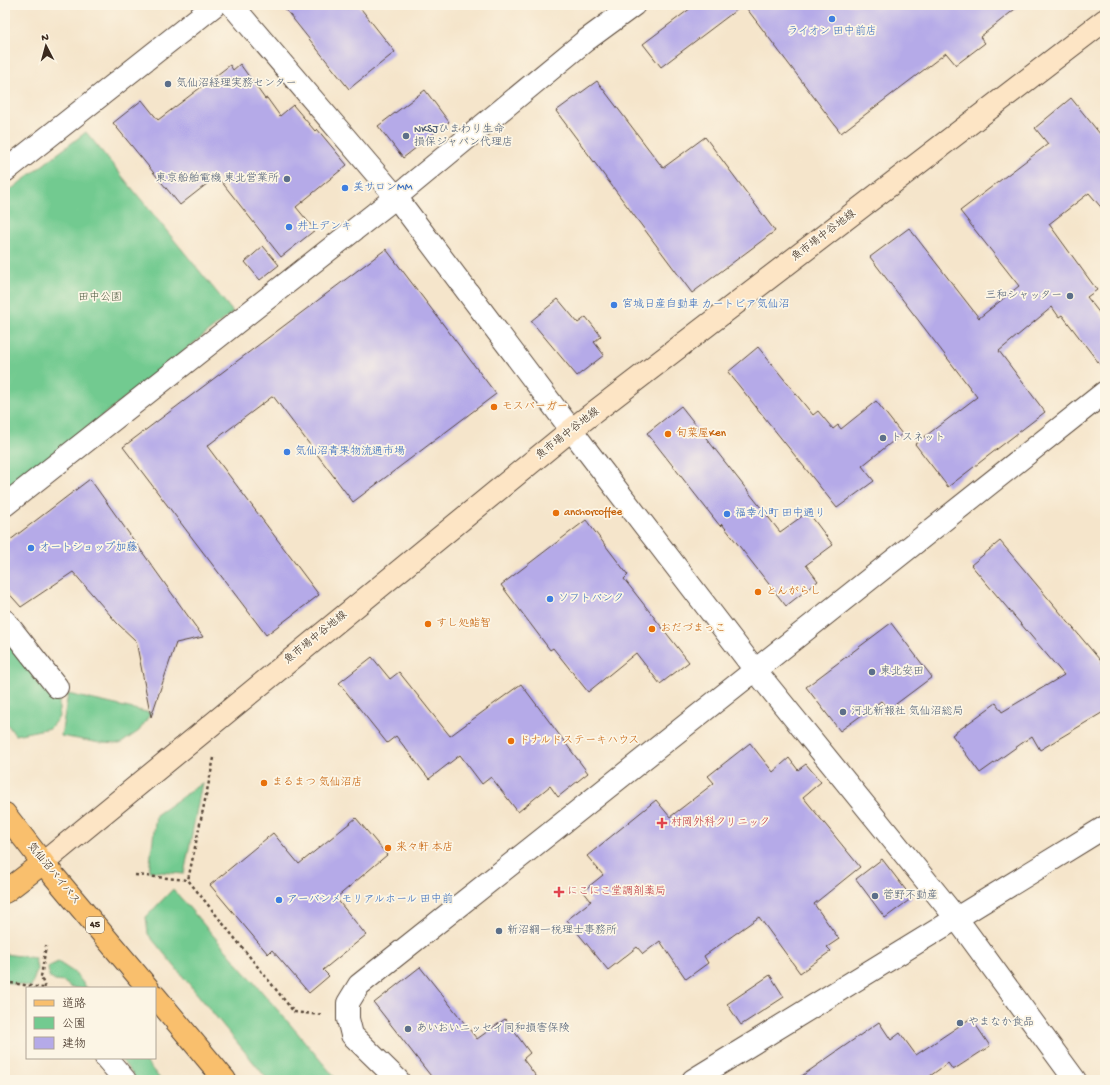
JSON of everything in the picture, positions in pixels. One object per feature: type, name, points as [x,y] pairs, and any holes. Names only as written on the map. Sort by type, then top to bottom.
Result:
[{"type":"main road","name":"気仙沼バイパス","points":[[5,814],[42,863],[147,987]]},
{"type":"main road","points":[[5,892],[42,863]]},
{"type":"main road","points":[[156,997],[225,1080]]},
{"type":"street","points":[[5,171],[215,5]]},
{"type":"street","points":[[232,5],[396,198],[571,430],[756,671],[957,919],[1075,1080]]},
{"type":"street","points":[[5,505],[396,198],[585,41],[634,5]]},
{"type":"street","name":"魚市場中谷地線","points":[[42,863],[571,430],[1105,20]]},
{"type":"street","points":[[398,1080],[352,1035],[348,1019],[348,1003],[359,985],[756,671],[1105,392]]},
{"type":"street","points":[[5,622],[56,687]]},
{"type":"street","points":[[693,1080],[1105,827]]},
{"type":"street","points":[[107,1059],[125,1080]]},
{"type":"path","points":[[188,880],[215,756]]},
{"type":"path","points":[[135,875],[188,880],[294,1012],[348,1019]]},
{"type":"path","points":[[44,987],[41,977],[46,946]]},
{"type":"path","points":[[5,982],[38,987]]},
{"type":"green space","name":"田中公園","points":[[86,132],[233,312],[5,493],[5,194]]},
{"type":"green space","points":[[5,637],[40,685],[59,700],[59,717],[50,728],[15,735],[5,721]]},
{"type":"green space","points":[[68,694],[151,713],[139,731],[120,744],[100,743],[61,736]]},
{"type":"green space","points":[[202,783],[184,874],[149,871],[156,815]]},
{"type":"green space","points":[[173,889],[337,1080],[268,1080],[148,934],[146,917]]},
{"type":"green space","points":[[5,954],[35,958],[37,970],[31,987],[5,982]]},
{"type":"green space","points":[[58,962],[75,973],[86,987],[71,987],[64,982],[55,981],[49,977],[48,967]]},
{"type":"green space","points":[[121,1059],[144,1059],[161,1080],[137,1080]]},
{"type":"building","points":[[282,5],[358,5],[395,52],[349,89]]},
{"type":"building","points":[[695,5],[743,5],[661,67],[643,44]]},
{"type":"building","points":[[744,5],[1020,5],[980,37],[985,43],[956,65],[946,53],[841,133]]},
{"type":"building","points":[[240,64],[265,99],[267,98],[280,116],[293,105],[315,131],[317,129],[347,165],[296,207],[315,230],[281,257],[217,176],[180,205],[113,123],[142,100],[158,120],[230,65],[233,70]]},
{"type":"building","points":[[597,81],[663,168],[705,137],[775,231],[692,293],[556,111]]},
{"type":"building","points":[[425,90],[449,122],[403,158],[378,126]]},
{"type":"building","points":[[1071,98],[1105,140],[1105,212],[1089,193],[1049,224],[1097,290],[1087,297],[1105,320],[1105,371],[1062,315],[1059,317],[1052,307],[999,351],[1045,412],[948,487],[915,444],[977,397],[870,257],[909,228],[979,318],[1019,286],[960,211],[1048,144],[1035,128]]},
{"type":"building","points":[[263,246],[279,265],[260,280],[245,262]]},
{"type":"building","points":[[386,249],[496,394],[353,502],[273,396],[207,446],[319,595],[266,635],[123,447]]},
{"type":"building","points":[[558,299],[578,323],[586,317],[601,336],[594,342],[604,355],[577,376],[531,321]]},
{"type":"building","points":[[758,347],[813,415],[818,411],[833,429],[838,425],[841,429],[876,401],[902,434],[862,466],[874,481],[837,508],[728,372]]},
{"type":"building","points":[[681,406],[780,532],[808,512],[833,545],[806,565],[818,581],[786,606],[722,524],[720,526],[647,433]]},
{"type":"building","points":[[90,479],[203,637],[176,643],[151,717],[136,641],[117,623],[73,572],[21,607],[5,589],[5,544]]},
{"type":"building","points":[[586,520],[628,575],[624,579],[689,662],[660,684],[636,653],[588,692],[553,648],[550,650],[501,585]]},
{"type":"building","points":[[1000,541],[1105,666],[1105,711],[1040,750],[1032,736],[980,773],[952,735],[996,703],[1002,712],[1064,675],[971,565]]},
{"type":"building","points":[[891,623],[932,677],[888,710],[881,701],[840,731],[806,687]]},
{"type":"building","points":[[372,657],[390,679],[399,672],[450,736],[521,684],[588,773],[558,797],[550,786],[518,812],[491,777],[482,784],[460,755],[429,779],[396,736],[387,743],[339,683]]},
{"type":"building","points":[[750,743],[773,772],[789,758],[798,770],[806,764],[821,782],[803,797],[860,867],[814,904],[839,939],[827,947],[831,951],[800,973],[759,917],[704,956],[708,963],[686,979],[660,941],[643,954],[637,947],[608,970],[567,920],[591,901],[583,891],[603,875],[587,856],[656,800],[670,817],[714,783],[708,776]]},
{"type":"building","points":[[356,818],[387,855],[336,898],[366,935],[323,970],[329,976],[309,993],[272,950],[268,954],[210,885],[273,833],[299,864]]},
{"type":"building","points":[[882,859],[912,898],[885,918],[856,879]]},
{"type":"building","points":[[420,967],[477,1039],[505,1019],[530,1053],[523,1059],[539,1080],[434,1080],[374,1003]]},
{"type":"building","points":[[770,975],[784,997],[741,1025],[727,1004]]},
{"type":"building","points":[[971,1018],[990,1046],[953,1070],[948,1063],[930,1076],[933,1080],[796,1080],[879,1022],[891,1040],[900,1033],[916,1055]]},
{"type":"place","name":"ライオン 田中前店","points":[[832,19]]},
{"type":"place","name":"気仙沼経理実務センター","points":[[168,84]]},
{"type":"place","name":"NKSJひまわり生命 損保ジャパン代理店","points":[[406,136]]},
{"type":"place","name":"東京船舶電機 東北営業所","points":[[287,179]]},
{"type":"place","name":"美サロンMM","points":[[345,188]]},
{"type":"place","name":"井上デンキ","points":[[289,227]]},
{"type":"place","name":"三和シャッター","points":[[1070,296]]},
{"type":"place","name":"宮城日産自動車 カートピア気仙沼","points":[[614,305]]},
{"type":"place","name":"モスバーガー","points":[[494,407]]},
{"type":"place","name":"旬菜屋Ken","points":[[668,434]]},
{"type":"place","name":"トスネット","points":[[883,438]]},
{"type":"place","name":"気仙沼青果物流通市場","points":[[287,452]]},
{"type":"place","name":"anchorcoffee","points":[[556,513]]},
{"type":"place","name":"福幸小町 田中通り","points":[[727,514]]},
{"type":"place","name":"オートショップ加藤","points":[[31,548]]},
{"type":"place","name":"とんがらし","points":[[758,592]]},
{"type":"place","name":"ソフトバンク","points":[[550,599]]},
{"type":"place","name":"すし処鮨智","points":[[428,624]]},
{"type":"place","name":"おだづまっこ","points":[[652,629]]},
{"type":"place","name":"東北安田","points":[[872,672]]},
{"type":"place","name":"河北新報社 気仙沼総局","points":[[843,712]]},
{"type":"place","name":"ドナルドステーキハウス","points":[[511,741]]},
{"type":"place","name":"まるまつ 気仙沼店","points":[[264,783]]},
{"type":"place","name":"村岡外科クリニック","points":[[662,823]]},
{"type":"place","name":"来々軒 本店","points":[[388,848]]},
{"type":"place","name":"にこにこ堂調剤薬局","points":[[559,892]]},
{"type":"place","name":"菅野不動産","points":[[875,896]]},
{"type":"place","name":"アーバンメモリアルホール 田中前","points":[[279,900]]},
{"type":"place","name":"新沼綱一税理士事務所","points":[[499,931]]},
{"type":"place","name":"やまなか食品","points":[[960,1023]]},
{"type":"place","name":"あいおいニッセイ同和損害保険","points":[[408,1029]]}]
